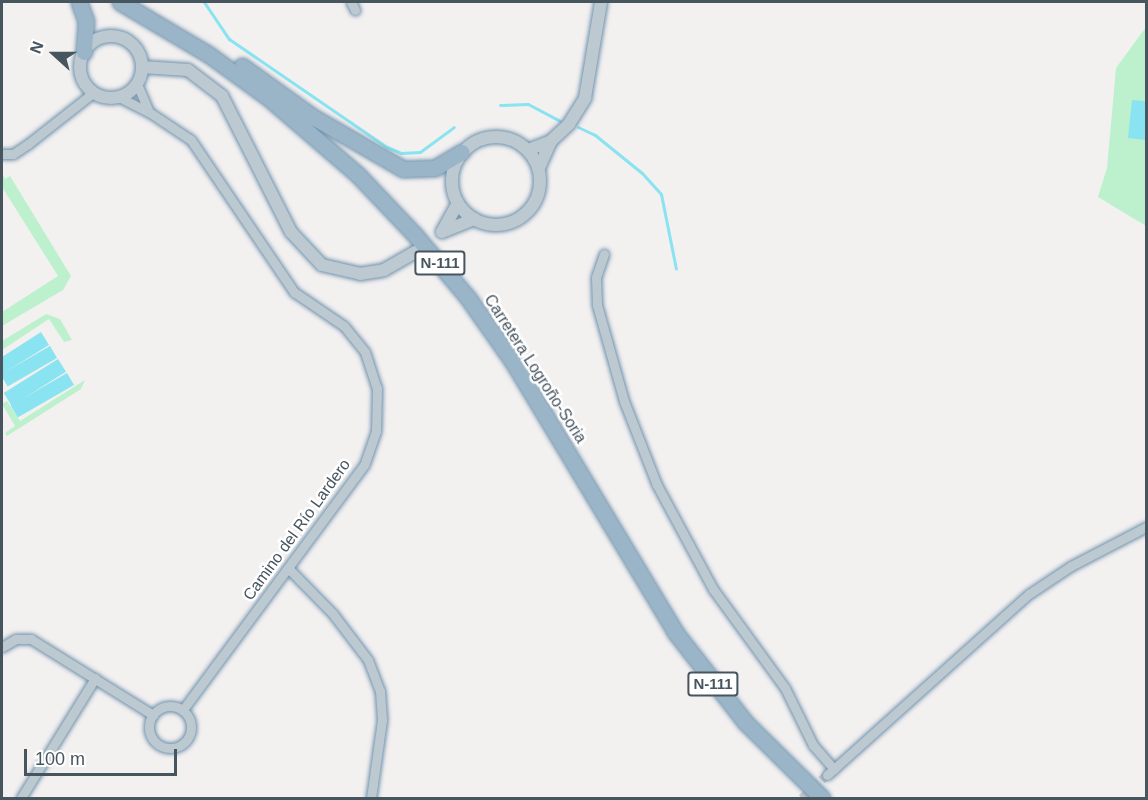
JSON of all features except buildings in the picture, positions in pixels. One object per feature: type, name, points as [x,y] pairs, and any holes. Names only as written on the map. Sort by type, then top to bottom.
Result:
[{"type":"highway","points":[[79,2],[86,21],[84,52]]},
{"type":"highway","points":[[124,4],[203,40],[313,117],[391,164],[418,170],[435,168],[462,152]]},
{"type":"highway","name":"Carretera Logroño-Soria","points":[[124,4],[208,54],[277,105],[358,175],[422,242],[513,362],[675,632],[745,722],[822,798]]},
{"type":"street","points":[[528,150],[551,141],[569,124],[585,98],[601,2]]},
{"type":"street","points":[[102,37],[119,37],[138,50],[142,67],[137,84],[119,97],[94,92],[81,74],[84,52],[102,37]]},
{"type":"street","points":[[142,67],[188,70],[222,96],[291,232],[304,250],[322,264],[360,274],[384,270],[416,252]]},
{"type":"street","points":[[137,84],[149,112]]},
{"type":"street","points":[[2,154],[13,154],[28,144],[94,92]]},
{"type":"street","name":"Camino del Río Lardero","points":[[119,97],[149,112],[191,140],[294,292],[344,326],[365,352],[376,388],[376,431],[364,465],[183,710]]},
{"type":"street","points":[[474,219],[458,203],[453,172],[462,152],[478,140],[494,136],[511,139],[528,150],[539,168]]},
{"type":"street","points":[[458,203],[438,235],[474,219],[505,224],[525,214],[539,193],[539,168],[551,141]]},
{"type":"street","points":[[604,254],[596,277],[597,305],[624,401],[649,467],[713,589],[786,688],[813,745],[830,772],[1029,594],[1071,566],[1146,527]]},
{"type":"street","points":[[288,568],[333,614],[368,660],[380,691],[382,720],[371,798]]},
{"type":"street","points":[[2,647],[16,639],[31,639],[153,715]]},
{"type":"street","points":[[21,798],[96,678]]},
{"type":"street","points":[[170,706],[183,710],[191,730],[177,747],[156,743],[149,729],[153,715],[170,706]]},
{"type":"green space","points":[[1146,27],[1146,226],[1098,197],[1107,168],[1116,68]]},
{"type":"green space","points":[[2,173],[5,179],[10,176],[71,276],[63,290],[2,326],[2,312],[58,276],[2,187]]},
{"type":"green space","points":[[46,314],[60,319],[72,340],[64,342],[49,319],[2,350],[2,341]]},
{"type":"green space","points":[[85,380],[81,389],[7,436],[5,433],[15,426],[2,404],[7,401],[20,421]]},
{"type":"water","points":[[1132,100],[1146,101],[1146,140],[1128,138]]},
{"type":"water","points":[[41,332],[49,345],[2,374],[2,357]]},
{"type":"water","points":[[50,346],[57,358],[8,387],[2,374]]},
{"type":"water","points":[[58,359],[66,372],[12,406],[4,393]]},
{"type":"water","points":[[67,373],[74,385],[18,418],[11,406]]},
{"type":"waterway","points":[[204,2],[229,39],[387,147],[401,153],[420,152],[454,127]]},
{"type":"waterway","points":[[500,105],[528,104],[560,121]]},
{"type":"waterway","points":[[578,127],[595,135],[642,173],[661,194],[676,269]]},
{"type":"tunnel","points":[[802,798],[827,775]]}]
